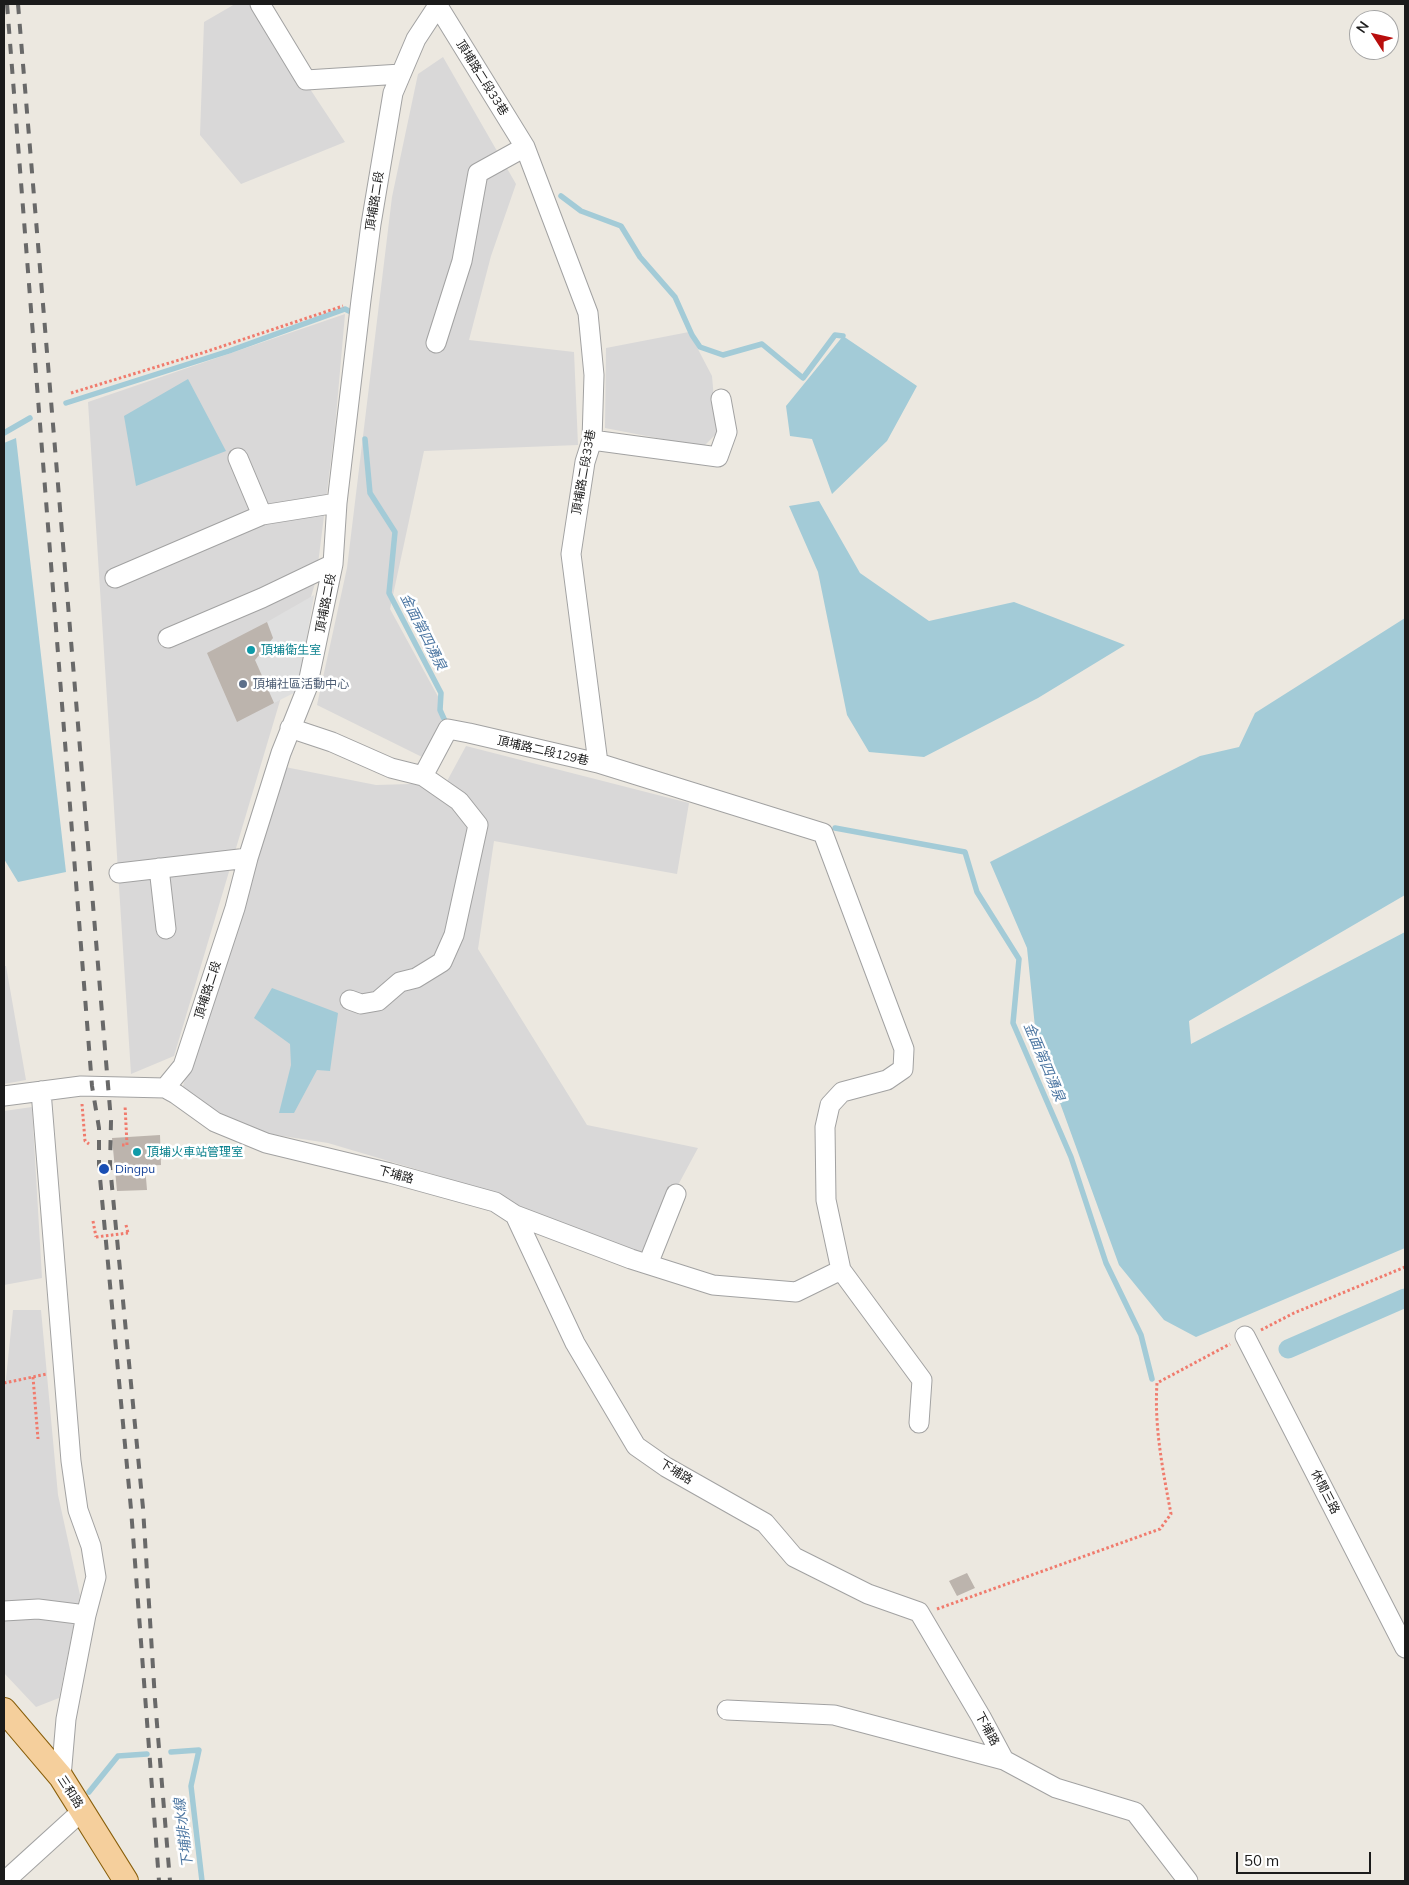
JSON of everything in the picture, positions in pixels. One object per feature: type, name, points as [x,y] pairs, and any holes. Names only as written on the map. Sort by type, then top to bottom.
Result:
[{"type":"main road","name":"三和路","points":[[4,1710],[61,1777],[126,1881]]},
{"type":"street","points":[[260,4],[306,80],[401,74]]},
{"type":"street","name":"頂埔路二段","points":[[165,1088],[183,1066],[235,908],[248,858],[290,728],[307,688],[334,564],[337,503],[360,300],[393,93],[416,39],[438,5]]},
{"type":"street","name":"頂埔路二段33巷","points":[[438,5],[525,147],[588,313],[594,375],[592,440],[585,462],[571,554],[598,763]]},
{"type":"street","points":[[436,343],[462,262],[478,173],[525,147]]},
{"type":"street","points":[[592,440],[718,457],[727,432],[721,399]]},
{"type":"street","points":[[238,458],[262,515]]},
{"type":"street","points":[[115,578],[262,515],[337,503]]},
{"type":"street","points":[[168,638],[262,598],[334,564]]},
{"type":"street","points":[[290,728],[332,742],[391,768],[424,776],[459,801],[478,824],[454,935],[442,962],[416,978],[400,982],[378,1002],[361,1004],[350,1000]]},
{"type":"street","name":"頂埔路二段129巷","points":[[424,776],[448,730],[469,733],[598,763],[823,833],[904,1048],[903,1069],[887,1080],[842,1092],[830,1104],[825,1127],[826,1200],[841,1270]]},
{"type":"street","points":[[119,873],[248,858]]},
{"type":"street","points":[[159,868],[166,929]]},
{"type":"street","points":[[4,1096],[81,1086],[165,1088]]},
{"type":"street","name":"下埔路","points":[[165,1088],[215,1122],[266,1144],[390,1173],[495,1202],[515,1215],[575,1343],[636,1446],[666,1467],[765,1523],[794,1557],[868,1594],[919,1612],[1004,1760],[1056,1788],[1135,1812],[1188,1881]]},
{"type":"street","points":[[41,1091],[71,1461],[78,1510],[91,1546],[96,1577],[86,1615],[66,1719],[61,1777]]},
{"type":"street","points":[[648,1264],[676,1194]]},
{"type":"street","points":[[515,1215],[648,1264],[713,1285],[796,1292],[841,1270],[922,1380],[919,1423]]},
{"type":"street","name":"休閒三路","points":[[1245,1336],[1405,1648]]},
{"type":"street","points":[[4,1611],[38,1609],[86,1615]]},
{"type":"street","points":[[728,1710],[834,1715],[1004,1760]]},
{"type":"street","points":[[6,1881],[82,1811]]},
{"type":"path","points":[[71,393],[202,353],[360,300]]},
{"type":"path","points":[[81,1086],[85,1141],[89,1144]]},
{"type":"path","points":[[122,1145],[127,1145],[124,1087]]},
{"type":"path","points":[[93,1221],[96,1237],[128,1233],[126,1224]]},
{"type":"path","points":[[919,1612],[942,1608],[1160,1529],[1171,1514],[1155,1404],[1157,1383],[1245,1336],[1260,1331],[1294,1313],[1405,1267]]},
{"type":"path","points":[[4,1383],[63,1370]]},
{"type":"path","points":[[33,1377],[38,1439]]},
{"type":"shaded area","points":[[235,4],[254,4],[345,142],[241,184],[200,135],[204,22]]},
{"type":"shaded area","points":[[443,57],[516,184],[491,256],[469,340],[574,352],[578,445],[424,451],[390,609],[441,702],[441,725],[422,757],[317,705],[347,568],[392,197],[418,74]]},
{"type":"shaded area","points":[[345,314],[335,428],[316,580],[174,1056],[131,1074],[88,402]]},
{"type":"shaded area","points":[[689,332],[712,376],[717,433],[703,447],[605,428],[606,348]]},
{"type":"shaded area","points":[[314,595],[298,691],[274,703],[255,660],[273,638],[267,622]]},
{"type":"shaded area","points":[[466,746],[689,803],[677,874],[494,841],[478,949],[587,1125],[698,1148],[642,1252],[581,1237],[456,1181],[328,1143],[256,1132],[181,1092],[285,767],[376,785],[446,783]]},
{"type":"shaded area","points":[[4,966],[6,966],[26,1080],[4,1084]]},
{"type":"shaded area","points":[[32,1107],[42,1278],[4,1285],[4,1111]]},
{"type":"shaded area","points":[[13,1310],[41,1310],[58,1495],[80,1595],[59,1698],[36,1707],[4,1673],[4,1398]]},
{"type":"water","points":[[843,336],[917,386],[887,441],[832,494],[812,439],[790,436],[786,406]]},
{"type":"water","points":[[188,379],[226,451],[136,486],[124,416]]},
{"type":"water","points":[[16,438],[66,872],[18,882],[4,859],[4,443]]},
{"type":"water","points":[[819,501],[860,573],[929,621],[1014,602],[1125,645],[1038,698],[924,757],[869,752],[847,715],[818,572],[789,506]]},
{"type":"water","points":[[1405,618],[1405,895],[1189,1021],[1191,1044],[1405,932],[1405,1248],[1196,1337],[1164,1320],[1119,1265],[1036,1037],[1027,948],[990,862],[1200,756],[1239,747],[1255,713]]},
{"type":"water","points":[[272,988],[338,1013],[330,1071],[317,1070],[294,1113],[279,1113],[291,1065],[290,1044],[254,1018]]},
{"type":"building","name":"頂埔社區活動中心","points":[[267,622],[273,638],[255,660],[274,703],[237,722],[207,653]]},
{"type":"building","name":"頂埔火車站管理室","points":[[160,1135],[161,1165],[145,1166],[147,1190],[117,1191],[112,1138]]},
{"type":"building","points":[[967,1573],[975,1588],[957,1596],[949,1581]]},
{"type":"waterway","points":[[561,196],[581,211],[621,226],[640,257],[675,297],[692,335],[700,347],[723,355],[762,344],[803,378],[835,335],[843,336]]},
{"type":"waterway","name":"金面第四湧泉","points":[[66,403],[229,351],[345,309],[353,313]]},
{"type":"waterway","name":"金面第四湧泉","points":[[4,433],[30,418]]},
{"type":"waterway","name":"金面第四湧泉","points":[[365,439],[370,493],[395,532],[389,593],[441,693],[440,710],[445,721]]},
{"type":"waterway","name":"金面第四湧泉","points":[[835,828],[965,852],[977,892],[1019,959],[1013,1023],[1071,1157],[1106,1263],[1141,1335],[1152,1379]]},
{"type":"waterway","points":[[1288,1349],[1405,1298]]},
{"type":"waterway","name":"下埔排水線","points":[[171,1752],[199,1750],[191,1786],[202,1881]]},
{"type":"waterway","name":"下埔排水線","points":[[89,1792],[118,1756],[147,1754]]},
{"type":"railway","points":[[7,4],[92,1086],[99,1128],[99,1167],[131,1509],[159,1881]]},
{"type":"railway","points":[[18,4],[111,1121],[110,1166],[143,1508],[155,1700],[170,1881]]},
{"type":"place","name":"頂埔衛生室","points":[[251,650]]},
{"type":"place","name":"頂埔社區活動中心","points":[[243,684]]},
{"type":"place","name":"頂埔火車站管理室","points":[[137,1152]]},
{"type":"place","name":"Dingpu","points":[[104,1169]]}]
